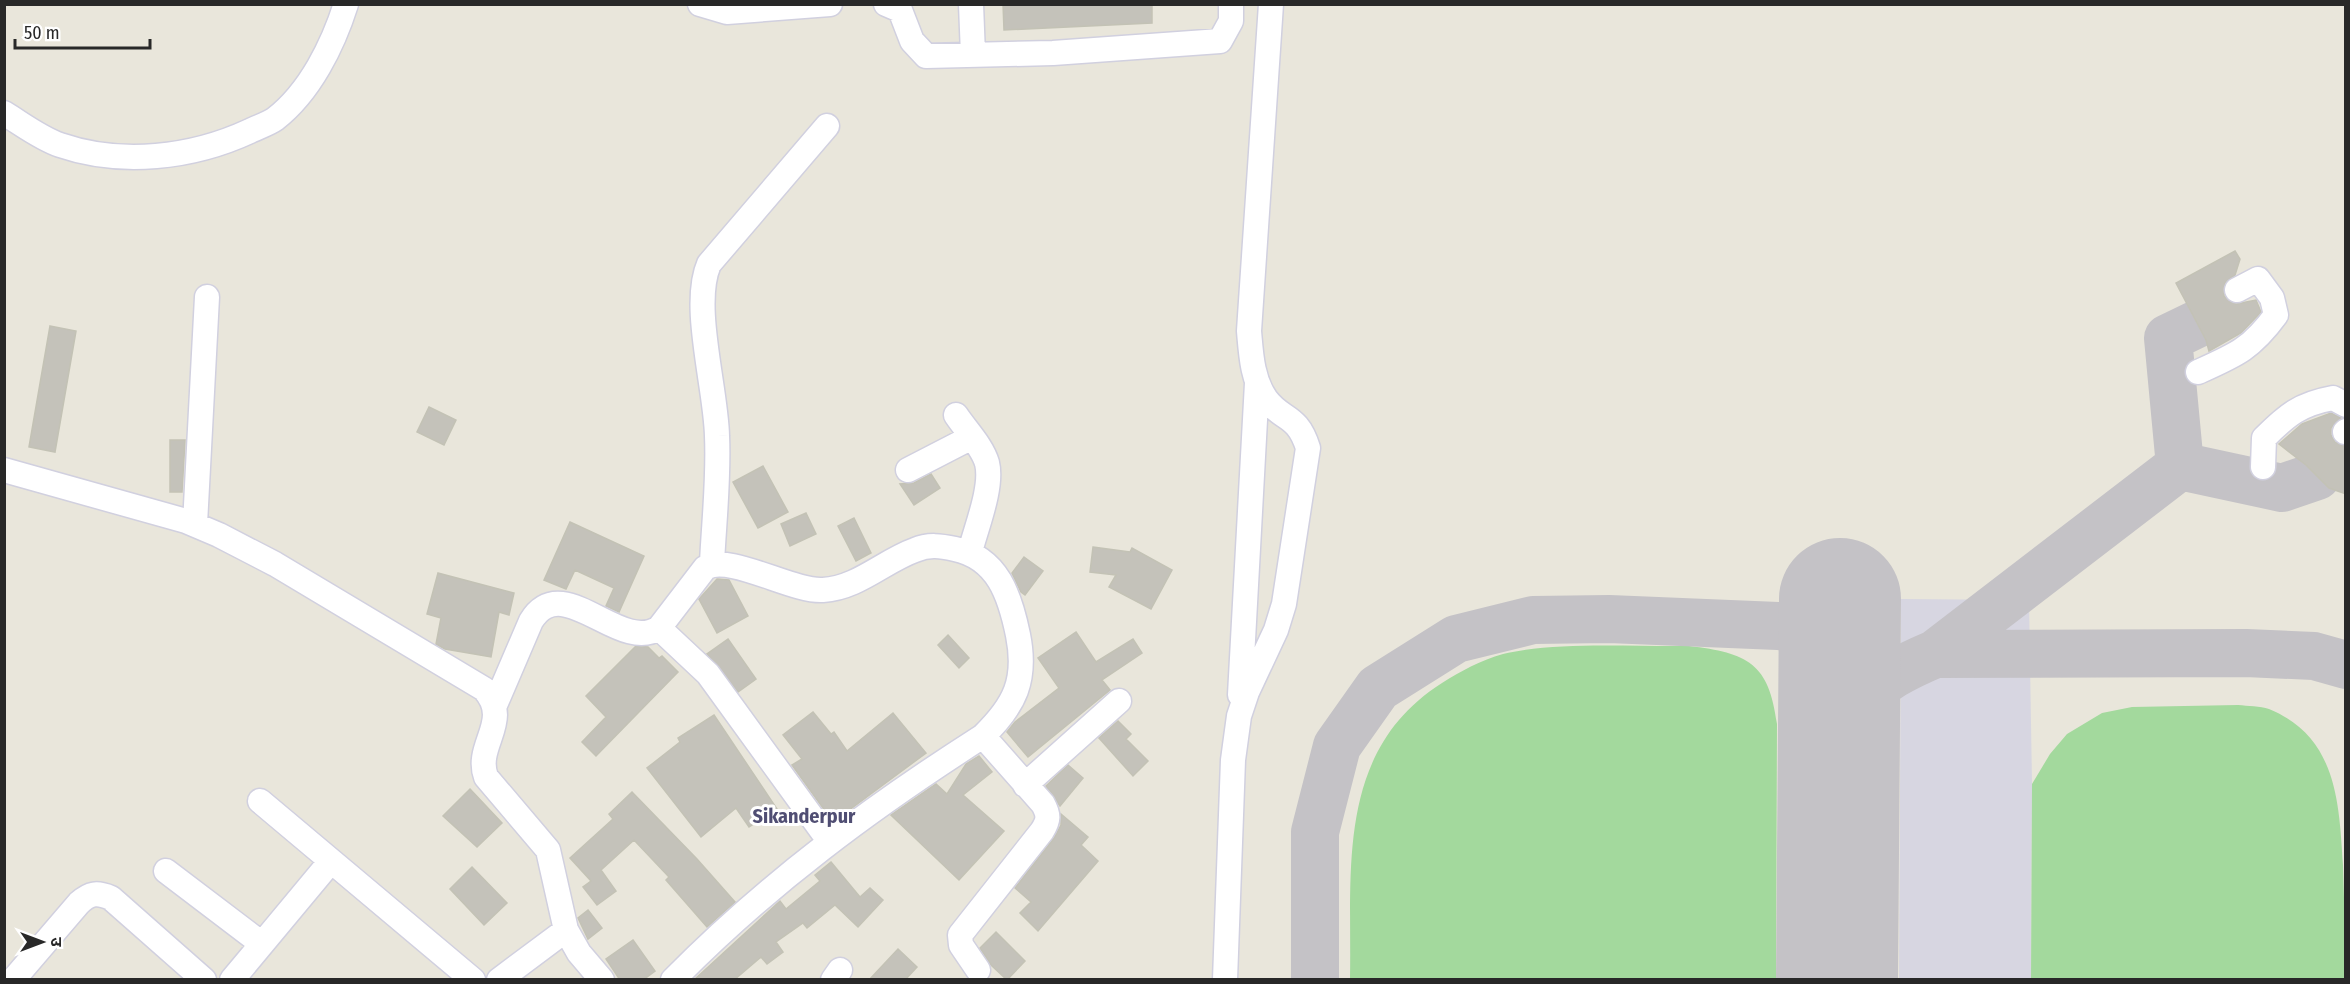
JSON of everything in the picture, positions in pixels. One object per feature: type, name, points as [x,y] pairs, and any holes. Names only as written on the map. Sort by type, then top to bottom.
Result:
[{"type":"street","points":[[4,113],[58,144],[78,150],[152,156],[179,155],[210,148],[274,120],[296,98],[322,60],[338,28],[346,4]]},
{"type":"street","points":[[700,4],[727,12],[831,4]]},
{"type":"street","points":[[886,4],[900,10],[912,41],[926,56],[1053,53],[1220,41],[1231,13],[1270,14],[1250,331],[1251,360],[1257,381],[1267,401],[1293,420],[1303,432],[1308,448],[1284,604],[1239,716]]},
{"type":"street","points":[[971,4],[973,55]]},
{"type":"street","points":[[711,563],[717,437],[701,307],[703,277],[709,264],[826,126]]},
{"type":"street","points":[[2198,372],[2235,355],[2257,340],[2276,315],[2272,298],[2258,279],[2237,290]]},
{"type":"street","points":[[195,524],[207,297]]},
{"type":"street","points":[[1225,980],[1233,760],[1239,716],[1257,381]]},
{"type":"street","points":[[2263,468],[2264,438],[2287,415],[2310,402],[2333,398],[2346,405]]},
{"type":"street","points":[[956,415],[987,464],[987,483],[970,552]]},
{"type":"street","points":[[908,470],[972,437]]},
{"type":"street","points":[[4,470],[195,524],[275,564],[475,682],[484,689],[495,705]]},
{"type":"street","points":[[602,980],[579,953],[566,930],[548,850],[495,789],[482,768],[496,720],[495,705],[538,610],[559,603],[573,606],[639,634],[649,634],[659,627],[711,563],[727,565],[797,586],[821,590],[841,588],[914,550],[928,546],[970,552],[984,561],[997,574],[1013,614],[1022,672],[1013,701],[983,736],[830,842],[731,922],[673,980]]},
{"type":"street","points":[[659,627],[708,674],[830,842]]},
{"type":"street","points":[[1025,785],[1119,701]]},
{"type":"street","points":[[978,970],[961,945],[960,935],[1048,823],[1048,814],[1043,804],[983,736]]},
{"type":"street","points":[[260,801],[473,980]]},
{"type":"street","points":[[232,980],[331,861]]},
{"type":"street","points":[[166,871],[262,944]]},
{"type":"street","points":[[13,980],[79,903],[87,896],[99,893],[111,898],[204,980]]},
{"type":"street","points":[[499,980],[566,930]]},
{"type":"shaded area","points":[[1901,599],[2029,600],[2032,784],[2031,979],[1899,979]]},
{"type":"green space","points":[[1570,646],[1689,646],[1727,653],[1752,665],[1761,674],[1773,703],[1777,724],[1776,979],[1350,979],[1350,896],[1357,816],[1366,778],[1383,743],[1407,711],[1442,683],[1464,670],[1503,654]]},
{"type":"green space","points":[[2238,705],[2269,709],[2292,721],[2309,736],[2330,774],[2336,795],[2343,865],[2345,979],[2031,979],[2032,784],[2050,754],[2067,734],[2102,713],[2132,707]]},
{"type":"building","points":[[1003,4],[1152,4],[1152,23],[1004,30]]},
{"type":"building","points":[[2235,251],[2240,259],[2235,275],[2225,283],[2224,296],[2236,304],[2256,300],[2261,312],[2241,333],[2209,351],[2206,340],[2176,283]]},
{"type":"building","points":[[50,326],[76,331],[55,452],[29,447]]},
{"type":"building","points":[[429,407],[456,420],[444,445],[417,432]]},
{"type":"building","points":[[2331,413],[2341,418],[2331,428],[2331,435],[2335,442],[2346,446],[2346,494],[2329,488],[2306,465],[2279,444],[2302,424]]},
{"type":"building","points":[[170,440],[185,440],[182,492],[170,492]]},
{"type":"building","points":[[763,466],[788,512],[758,528],[733,482]]},
{"type":"building","points":[[931,474],[940,488],[914,505],[900,484],[914,483]]},
{"type":"building","points":[[806,513],[816,534],[790,546],[781,524]]},
{"type":"building","points":[[854,518],[871,553],[856,561],[838,526]]},
{"type":"building","points":[[570,522],[644,556],[619,612],[606,606],[614,588],[575,570],[566,589],[544,580]]},
{"type":"building","points":[[1093,547],[1130,552],[1132,548],[1172,570],[1151,609],[1109,587],[1116,575],[1090,572]]},
{"type":"building","points":[[1024,557],[1043,571],[1025,595],[1021,592],[1012,573]]},
{"type":"building","points":[[438,573],[514,593],[509,615],[499,612],[491,657],[445,649],[436,644],[441,618],[427,614]]},
{"type":"building","points":[[717,579],[729,580],[748,616],[717,633],[699,599]]},
{"type":"building","points":[[1076,632],[1096,662],[1133,639],[1142,653],[1102,680],[1110,690],[1028,757],[1007,732],[1015,722],[1059,688],[1038,658]]},
{"type":"building","points":[[948,635],[969,658],[959,668],[938,645]]},
{"type":"building","points":[[728,639],[756,679],[738,692],[707,654]]},
{"type":"building","points":[[636,646],[648,647],[659,658],[662,656],[678,672],[596,756],[582,742],[606,717],[586,696]]},
{"type":"building","points":[[813,712],[831,734],[834,732],[847,751],[893,713],[926,753],[833,822],[792,765],[802,759],[783,735]]},
{"type":"building","points":[[714,715],[777,809],[749,827],[736,808],[701,837],[647,768],[680,742],[678,738]]},
{"type":"building","points":[[1118,721],[1131,734],[1126,739],[1148,761],[1133,776],[1099,738]]},
{"type":"building","points":[[979,756],[992,772],[963,795],[1004,831],[959,880],[891,815],[936,784],[947,794],[966,764]]},
{"type":"building","points":[[1068,765],[1083,778],[1060,806],[1046,786]]},
{"type":"building","points":[[470,789],[502,823],[477,847],[443,816]]},
{"type":"building","points":[[632,792],[735,902],[707,927],[666,880],[669,877],[634,840],[601,870],[616,891],[597,905],[583,887],[591,881],[570,858],[613,819],[609,814]]},
{"type":"building","points":[[1061,814],[1088,837],[1081,845],[1098,861],[1038,931],[1020,913],[1031,902],[1015,888],[1054,838],[1061,825]]},
{"type":"building","points":[[831,862],[860,897],[870,888],[883,900],[858,927],[835,905],[807,928],[803,923],[776,942],[783,952],[767,964],[761,957],[734,980],[694,980],[780,901],[786,909],[820,881],[815,875]]},
{"type":"building","points":[[472,867],[507,903],[484,925],[450,889]]},
{"type":"building","points":[[588,910],[602,928],[588,939],[578,918]]},
{"type":"building","points":[[996,932],[1025,961],[1007,980],[991,965],[980,948]]},
{"type":"building","points":[[633,940],[655,971],[643,980],[620,980],[606,959]]},
{"type":"building","points":[[898,949],[917,967],[905,980],[869,980]]},
{"type":"taxiway","points":[[2180,466],[2168,338],[2197,324]]},
{"type":"taxiway","points":[[1935,654],[2180,466],[2282,488],[2317,476]]},
{"type":"taxiway","points":[[1315,980],[1315,832],[1337,746],[1378,688],[1456,639],[1533,620],[1609,619],[1787,627],[1810,638],[1823,653],[1828,662],[1839,701]]},
{"type":"taxiway","points":[[1838,773],[1850,728],[1867,697],[1878,685],[1893,675],[1935,654],[2246,653],[2314,656],[2346,665]]},
{"type":"runway","points":[[1837,980],[1840,599]]},
{"type":"district","name":"Sikanderpur","points":[[804,816]]}]
